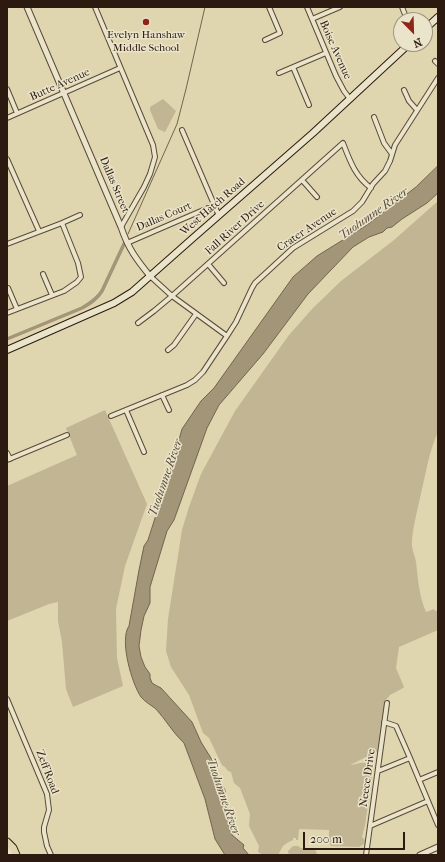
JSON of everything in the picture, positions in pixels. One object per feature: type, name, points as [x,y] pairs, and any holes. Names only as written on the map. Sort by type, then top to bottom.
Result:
[{"type":"highway","points":[[7,842],[16,855]]},
{"type":"main road","name":"West Hatch Road","points":[[7,350],[114,304],[132,292],[313,133],[400,52]]},
{"type":"main road","points":[[7,845],[11,855]]},
{"type":"street","name":"Dallas Street","points":[[27,7],[126,243],[150,276],[172,296],[227,336]]},
{"type":"street","points":[[95,7],[153,145],[155,157],[144,187],[120,227]]},
{"type":"street","points":[[265,40],[280,33],[270,7]]},
{"type":"street","name":"Boise Avenue","points":[[307,7],[340,84],[350,99]]},
{"type":"street","points":[[312,19],[340,7]]},
{"type":"street","points":[[279,73],[326,53]]},
{"type":"street","points":[[293,67],[309,105]]},
{"type":"street","name":"Butte Avenue","points":[[7,118],[120,68]]},
{"type":"street","name":"Crater Avenue","points":[[111,416],[191,383],[199,376],[233,328],[255,283],[288,251],[353,211],[362,202],[385,171],[395,145],[438,78]]},
{"type":"street","points":[[7,89],[17,113]]},
{"type":"street","points":[[404,90],[409,101],[417,110]]},
{"type":"street","points":[[374,117],[384,143],[392,154]]},
{"type":"street","points":[[182,130],[219,216]]},
{"type":"street","name":"Fall River Drive","points":[[138,323],[172,296],[343,143],[355,172],[371,188]]},
{"type":"street","points":[[7,159],[39,232]]},
{"type":"street","points":[[302,180],[317,197]]},
{"type":"street","name":"Dallas Court","points":[[126,243],[208,208]]},
{"type":"street","points":[[7,244],[80,216]]},
{"type":"street","points":[[7,313],[64,291],[77,282],[81,277],[78,263],[62,223]]},
{"type":"street","points":[[208,264],[224,283]]},
{"type":"street","points":[[43,274],[52,295]]},
{"type":"street","points":[[8,288],[17,309]]},
{"type":"street","points":[[168,350],[174,346],[196,314]]},
{"type":"street","points":[[162,395],[168,410]]},
{"type":"street","points":[[126,410],[144,452]]},
{"type":"street","points":[[7,453],[8,460],[67,435]]},
{"type":"street","name":"Zeff Road","points":[[7,699],[47,794],[49,810],[44,832],[51,855]]},
{"type":"street","name":"Neece Drive","points":[[366,855],[387,703]]},
{"type":"street","points":[[384,722],[396,726],[438,825]]},
{"type":"street","points":[[378,771],[410,758]]},
{"type":"street","points":[[419,780],[438,772]]},
{"type":"street","points":[[370,826],[428,801]]},
{"type":"street","points":[[420,855],[438,847]]},
{"type":"shaded area","points":[[163,99],[176,111],[165,132],[158,129],[150,110],[150,107]]},
{"type":"shaded area","points":[[438,201],[438,432],[428,462],[414,523],[412,544],[422,600],[426,612],[434,609],[435,611],[438,610],[438,630],[399,647],[396,668],[404,687],[390,695],[385,701],[378,751],[350,765],[367,763],[372,777],[362,837],[365,840],[364,844],[359,847],[331,846],[329,842],[329,830],[299,829],[298,840],[293,838],[293,840],[283,846],[278,855],[264,855],[258,852],[259,846],[249,826],[250,814],[240,788],[234,783],[231,772],[222,765],[209,738],[203,733],[189,695],[171,667],[166,651],[168,619],[182,530],[201,474],[235,411],[289,335],[313,308],[341,281],[394,240]]},
{"type":"shaded area","points":[[105,410],[147,504],[125,566],[116,609],[117,658],[123,686],[73,707],[66,689],[62,642],[58,621],[58,602],[49,604],[7,621],[7,486],[77,455],[66,428]]},
{"type":"shaded area","points":[[293,846],[312,849],[316,851],[317,855],[292,855],[288,853],[288,851]]},
{"type":"water","name":"Tuolumne River","points":[[438,166],[438,193],[427,203],[392,227],[369,237],[353,247],[308,294],[263,354],[219,405],[207,428],[174,520],[167,531],[150,587],[150,603],[144,616],[139,646],[141,657],[150,674],[152,683],[161,688],[192,722],[201,742],[214,763],[214,768],[218,778],[225,790],[225,802],[230,830],[232,835],[244,845],[243,848],[249,855],[225,855],[215,839],[205,799],[184,743],[156,709],[141,697],[137,691],[128,662],[125,641],[126,633],[129,626],[144,546],[148,540],[182,429],[201,401],[214,388],[293,277],[317,256],[367,225],[416,187]]},
{"type":"waterway","points":[[128,234],[177,124],[205,7]]},
{"type":"waterway","points":[[7,339],[82,308],[94,301],[102,291],[124,244]]},
{"type":"place","name":"Evelyn Hanshaw Middle School","points":[[146,22]]}]
